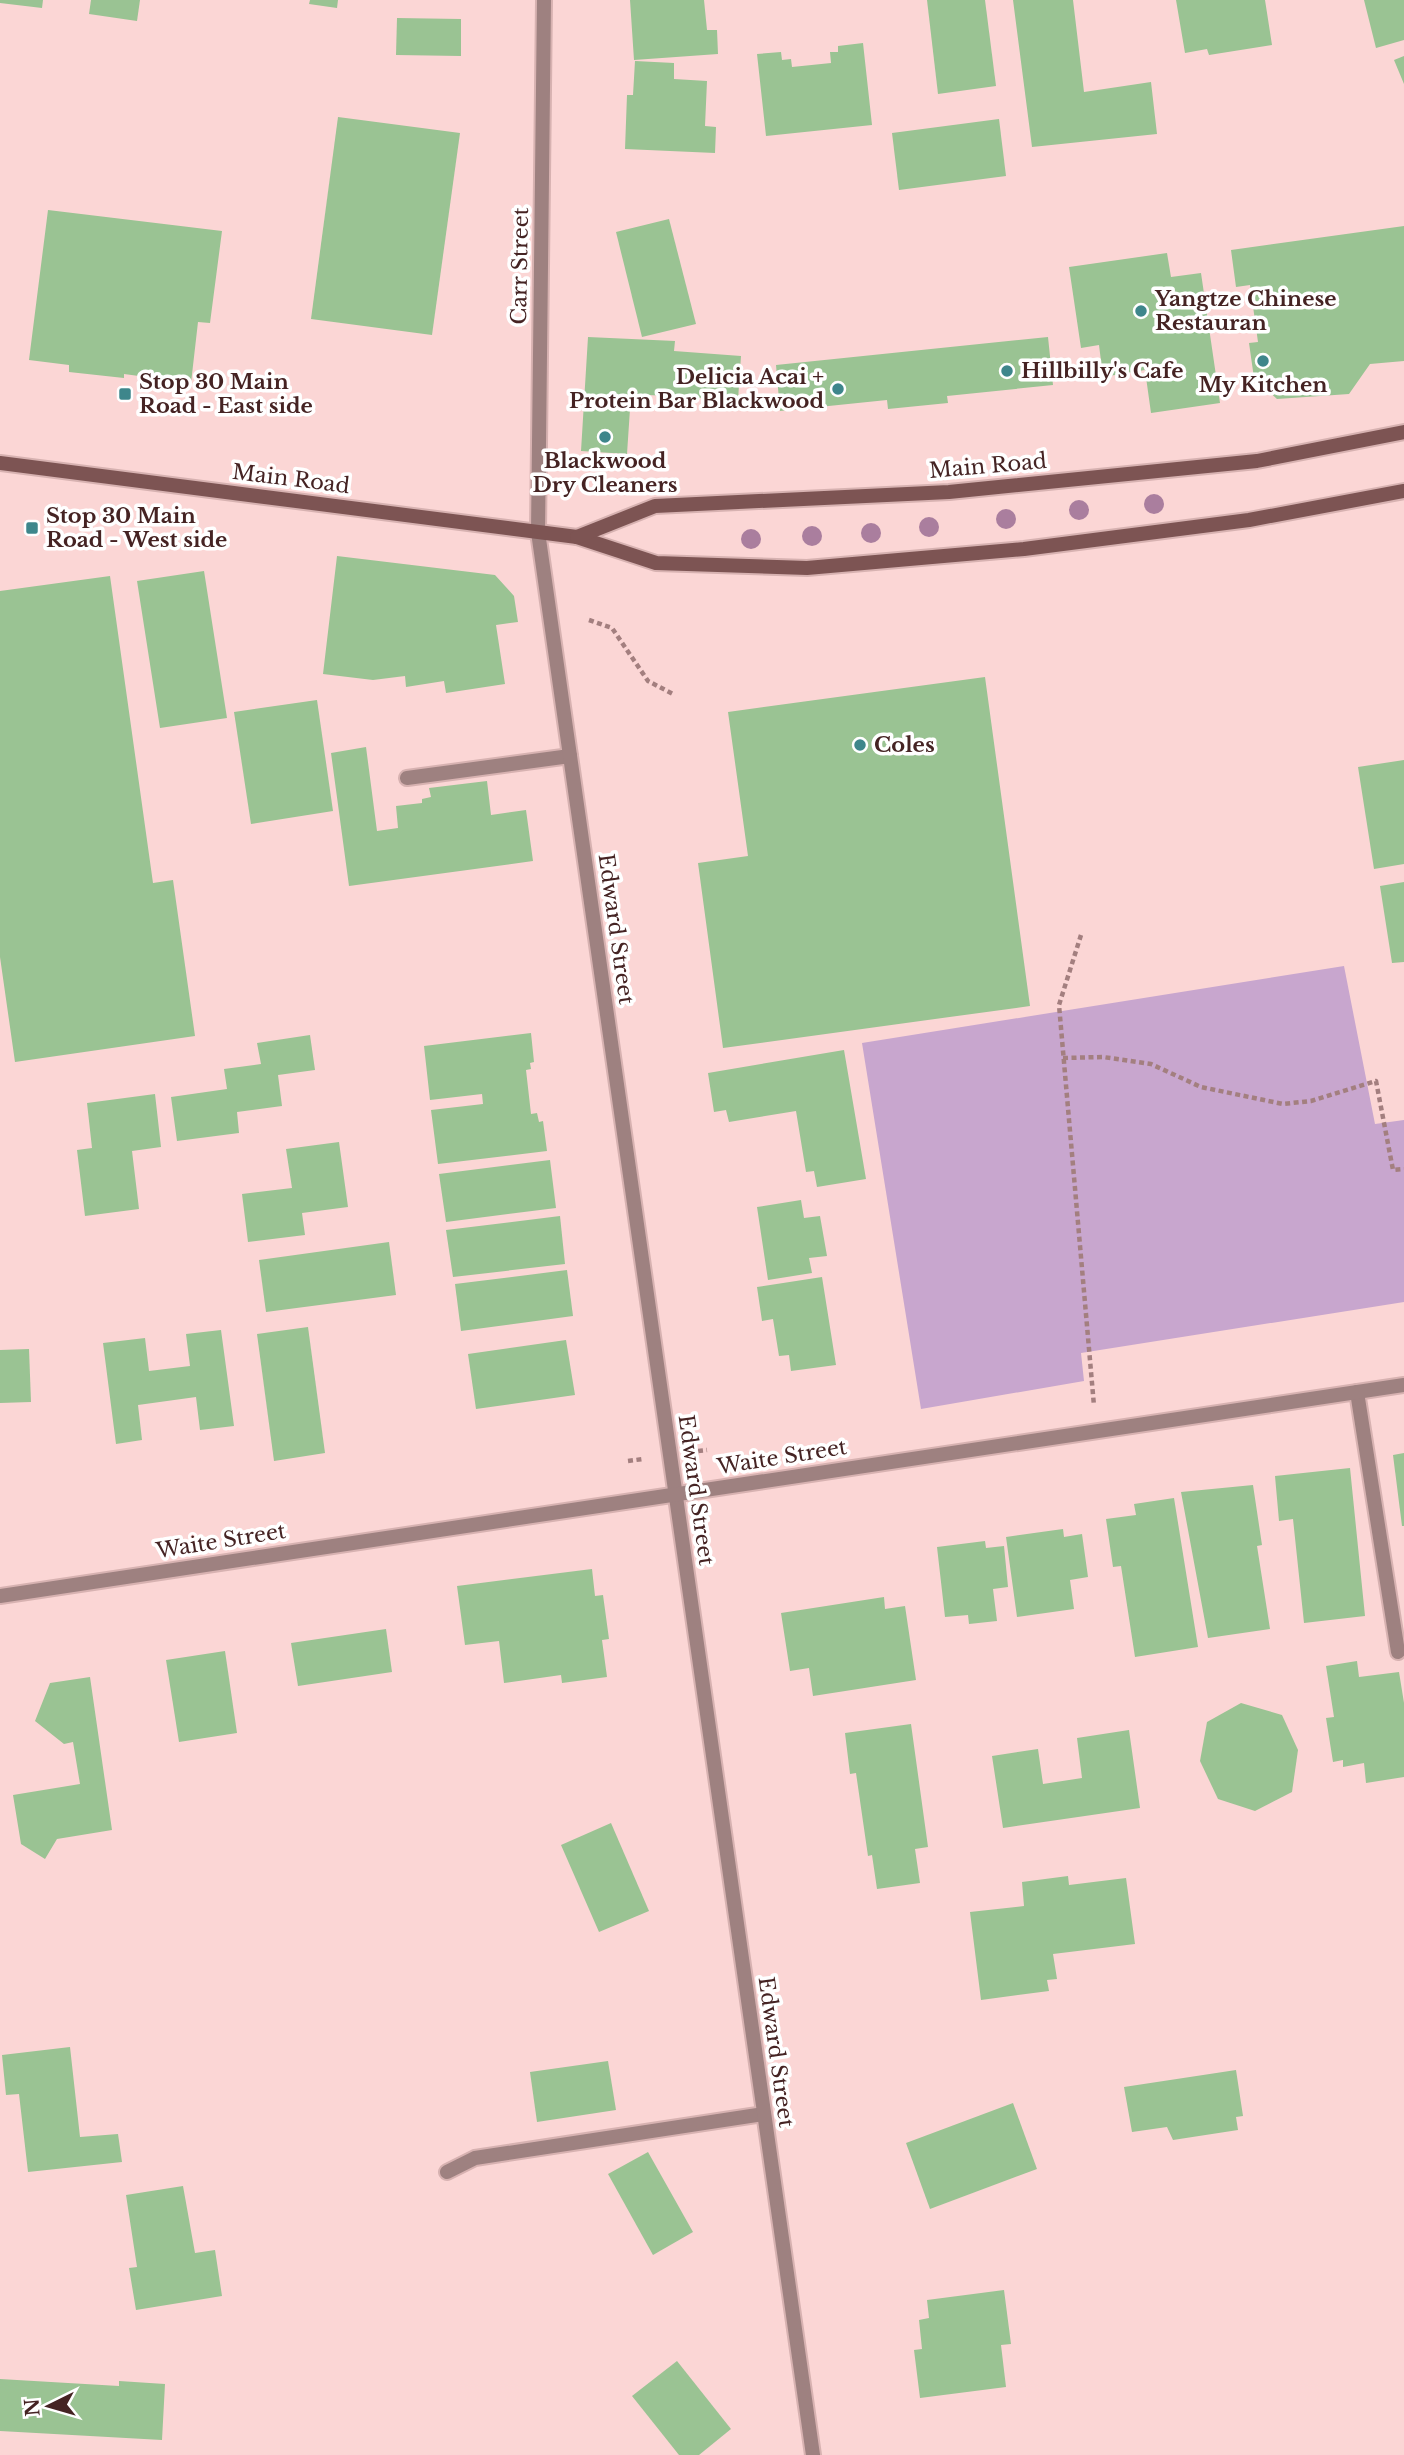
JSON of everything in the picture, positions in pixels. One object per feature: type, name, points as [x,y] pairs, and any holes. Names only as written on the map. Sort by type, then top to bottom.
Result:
[{"type":"main road","name":"Main Road","points":[[577,537],[655,506],[949,492],[1257,461],[1404,432]]},
{"type":"main road","name":"Main Road","points":[[0,463],[577,537],[656,563],[807,568],[1024,549],[1236,522],[1404,491]]},
{"type":"street","name":"Carr Street","points":[[538,532],[544,0]]},
{"type":"street","name":"Edward Street","points":[[538,532],[813,2455]]},
{"type":"street","points":[[407,778],[570,756]]},
{"type":"street","name":"Waite Street","points":[[0,1596],[1404,1385]]},
{"type":"street","points":[[1357,1392],[1398,1652]]},
{"type":"street","points":[[447,2172],[475,2158],[764,2114]]},
{"type":"path","points":[[589,620],[612,628],[648,681],[673,694]]},
{"type":"path","points":[[1081,935],[1059,1005],[1097,1431]]},
{"type":"path","points":[[1063,1058],[1103,1057],[1151,1064],[1201,1087],[1283,1104],[1311,1101],[1376,1081],[1393,1170],[1404,1168]]},
{"type":"path","points":[[697,1451],[708,1450]]},
{"type":"path","points":[[628,1461],[643,1459]]},
{"type":"shaded area","points":[[1344,966],[1375,1124],[1404,1120],[1404,1302],[1081,1353],[1084,1381],[921,1409],[862,1043]]},
{"type":"building","points":[[0,0],[43,0],[42,8],[0,3]]},
{"type":"building","points":[[91,0],[140,0],[137,21],[89,14]]},
{"type":"building","points":[[310,0],[338,0],[337,8],[309,4]]},
{"type":"building","points":[[630,0],[704,0],[707,30],[717,30],[718,54],[634,60]]},
{"type":"building","points":[[927,0],[985,0],[996,86],[938,94]]},
{"type":"building","points":[[1013,0],[1073,0],[1084,92],[1151,82],[1157,134],[1032,147]]},
{"type":"building","points":[[1176,0],[1265,0],[1272,45],[1209,55],[1207,49],[1185,53]]},
{"type":"building","points":[[1364,0],[1404,0],[1404,40],[1376,48]]},
{"type":"building","points":[[397,18],[461,19],[461,56],[396,55]]},
{"type":"building","points":[[863,43],[872,125],[766,136],[757,54],[781,52],[782,60],[791,59],[792,67],[831,63],[830,52],[838,52],[838,46]]},
{"type":"building","points":[[1404,56],[1404,84],[1394,60]]},
{"type":"building","points":[[635,61],[674,63],[674,79],[707,81],[705,126],[716,127],[715,153],[625,149],[627,95],[633,95]]},
{"type":"building","points":[[338,117],[460,133],[432,335],[311,319]]},
{"type":"building","points":[[999,119],[1006,176],[899,190],[892,133]]},
{"type":"building","points":[[48,210],[222,231],[210,323],[198,322],[191,383],[124,374],[124,378],[69,372],[69,365],[29,360]]},
{"type":"building","points":[[669,219],[696,324],[642,337],[616,232]]},
{"type":"building","points":[[1404,226],[1404,361],[1370,364],[1349,394],[1277,399],[1254,378],[1249,343],[1258,342],[1250,285],[1236,287],[1231,250]]},
{"type":"building","name":"Yangtze Chinese Restauran","points":[[1167,253],[1171,277],[1201,273],[1220,403],[1151,413],[1145,370],[1103,377],[1099,345],[1081,348],[1069,267]]},
{"type":"building","points":[[588,337],[675,341],[674,351],[741,356],[738,400],[631,394],[627,454],[581,451]]},
{"type":"building","points":[[1048,337],[1053,385],[947,396],[948,403],[888,409],[887,400],[780,411],[776,365]]},
{"type":"building","points":[[337,556],[495,575],[514,596],[518,622],[496,625],[505,684],[446,693],[444,681],[406,687],[405,676],[373,680],[323,674]]},
{"type":"building","points":[[204,571],[227,718],[160,728],[137,581]]},
{"type":"building","points":[[110,576],[153,883],[173,880],[195,1036],[15,1062],[0,957],[0,591]]},
{"type":"building","points":[[985,677],[1030,1006],[723,1048],[698,863],[748,856],[728,712]]},
{"type":"building","points":[[317,700],[333,811],[251,824],[234,712]]},
{"type":"building","points":[[366,747],[377,831],[398,828],[396,806],[422,803],[422,799],[431,797],[429,788],[487,781],[491,815],[526,810],[533,861],[349,886],[331,753]]},
{"type":"building","points":[[1404,760],[1404,864],[1374,869],[1358,767]]},
{"type":"building","points":[[1404,882],[1404,962],[1392,963],[1380,886]]},
{"type":"building","points":[[531,1033],[534,1062],[530,1063],[531,1069],[526,1070],[531,1114],[537,1113],[539,1122],[543,1121],[547,1151],[438,1164],[431,1110],[483,1104],[482,1094],[430,1100],[424,1046]]},
{"type":"building","points":[[310,1035],[315,1070],[278,1075],[282,1106],[237,1112],[239,1133],[177,1141],[171,1097],[227,1089],[224,1069],[261,1064],[257,1043]]},
{"type":"building","points":[[844,1050],[866,1179],[817,1187],[814,1171],[806,1172],[796,1111],[729,1122],[726,1110],[714,1112],[708,1073]]},
{"type":"building","points":[[155,1094],[161,1147],[132,1151],[139,1209],[85,1216],[77,1150],[92,1148],[87,1103]]},
{"type":"building","points":[[339,1142],[348,1207],[302,1213],[305,1235],[248,1242],[242,1194],[292,1188],[286,1149]]},
{"type":"building","points":[[550,1160],[556,1208],[446,1222],[439,1174]]},
{"type":"building","points":[[801,1200],[804,1218],[820,1216],[827,1256],[809,1258],[812,1273],[768,1280],[757,1207]]},
{"type":"building","points":[[560,1216],[565,1264],[453,1277],[446,1230]]},
{"type":"building","points":[[389,1242],[396,1295],[266,1312],[259,1260]]},
{"type":"building","points":[[567,1270],[573,1316],[461,1331],[455,1284]]},
{"type":"building","points":[[822,1277],[836,1365],[791,1371],[789,1355],[779,1356],[773,1319],[762,1321],[757,1287]]},
{"type":"building","points":[[308,1327],[325,1453],[274,1461],[257,1334]]},
{"type":"building","points":[[221,1330],[234,1426],[200,1430],[196,1397],[138,1405],[142,1440],[116,1444],[103,1343],[145,1338],[149,1371],[190,1366],[186,1334]]},
{"type":"building","points":[[566,1340],[575,1395],[476,1409],[468,1354]]},
{"type":"building","points":[[29,1349],[31,1402],[0,1403],[0,1350]]},
{"type":"building","points":[[1404,1453],[1404,1526],[1402,1526],[1393,1455]]},
{"type":"building","points":[[1350,1468],[1365,1616],[1304,1623],[1293,1519],[1279,1521],[1275,1476]]},
{"type":"building","points":[[1253,1485],[1262,1545],[1257,1546],[1270,1629],[1208,1638],[1181,1492]]},
{"type":"building","points":[[1174,1498],[1198,1647],[1135,1657],[1121,1566],[1113,1567],[1106,1519],[1136,1515],[1134,1504]]},
{"type":"building","points":[[1063,1529],[1064,1537],[1082,1534],[1088,1577],[1070,1580],[1074,1609],[1017,1617],[1006,1537]]},
{"type":"building","points":[[985,1541],[986,1548],[1004,1546],[1008,1587],[993,1589],[997,1621],[969,1624],[968,1615],[945,1617],[937,1547]]},
{"type":"building","points":[[592,1569],[595,1596],[603,1595],[609,1639],[602,1640],[607,1677],[562,1683],[561,1675],[504,1683],[499,1641],[465,1645],[457,1586]]},
{"type":"building","points":[[884,1597],[885,1609],[905,1606],[916,1680],[813,1696],[809,1668],[790,1671],[781,1613]]},
{"type":"building","points":[[386,1629],[392,1672],[298,1686],[291,1643]]},
{"type":"building","points":[[225,1651],[237,1733],[179,1742],[166,1660]]},
{"type":"building","points":[[1357,1661],[1359,1677],[1399,1672],[1404,1703],[1404,1777],[1366,1783],[1364,1763],[1343,1767],[1343,1760],[1333,1762],[1326,1718],[1334,1717],[1326,1666]]},
{"type":"building","points":[[90,1677],[112,1830],[57,1839],[45,1859],[21,1844],[13,1795],[80,1784],[73,1742],[64,1744],[35,1721],[50,1683]]},
{"type":"building","points":[[1241,1703],[1282,1715],[1298,1750],[1292,1792],[1255,1811],[1218,1799],[1200,1761],[1207,1722]]},
{"type":"building","points":[[911,1724],[928,1847],[915,1849],[920,1883],[877,1889],[872,1855],[868,1856],[856,1773],[850,1774],[845,1733]]},
{"type":"building","points":[[1129,1730],[1140,1808],[1003,1828],[992,1756],[1038,1749],[1043,1784],[1082,1778],[1077,1738]]},
{"type":"building","points":[[611,1823],[649,1911],[599,1932],[561,1845]]},
{"type":"building","points":[[1068,1876],[1069,1885],[1126,1878],[1135,1944],[1053,1954],[1057,1979],[1047,1980],[1049,1991],[981,2000],[970,1912],[1024,1906],[1022,1882]]},
{"type":"building","points":[[70,2047],[80,2137],[118,2134],[122,2162],[28,2172],[19,2094],[6,2095],[2,2055]]},
{"type":"building","points":[[608,2061],[616,2110],[537,2122],[530,2072]]},
{"type":"building","points":[[1236,2070],[1243,2116],[1236,2117],[1238,2130],[1173,2140],[1167,2127],[1132,2132],[1124,2087]]},
{"type":"building","points":[[1013,2103],[1037,2169],[930,2209],[906,2143]]},
{"type":"building","points":[[648,2152],[693,2232],[653,2255],[608,2174]]},
{"type":"building","points":[[183,2186],[195,2253],[215,2250],[222,2296],[136,2310],[129,2268],[137,2267],[126,2195]]},
{"type":"building","points":[[1004,2290],[1011,2344],[1001,2345],[1006,2387],[920,2398],[914,2350],[922,2349],[919,2320],[929,2318],[927,2300]]},
{"type":"building","points":[[677,2361],[731,2429],[699,2455],[679,2455],[632,2396]]},
{"type":"building","points":[[0,2379],[119,2386],[119,2381],[165,2384],[162,2440],[0,2431]]},
{"type":"place","name":"Yangtze Chinese Restauran","points":[[1141,311]]},
{"type":"place","name":"My Kitchen","points":[[1263,361]]},
{"type":"place","name":"Hillbilly's Cafe","points":[[1007,371]]},
{"type":"place","name":"Delicia Acai + Protein Bar Blackwood","points":[[838,389]]},
{"type":"place","name":"Stop 30 Main Road - East side","points":[[125,394]]},
{"type":"place","name":"Blackwood Dry Cleaners","points":[[605,437]]},
{"type":"place","name":"Stop 30 Main Road - West side","points":[[32,528]]},
{"type":"place","name":"Coles","points":[[860,745]]}]
